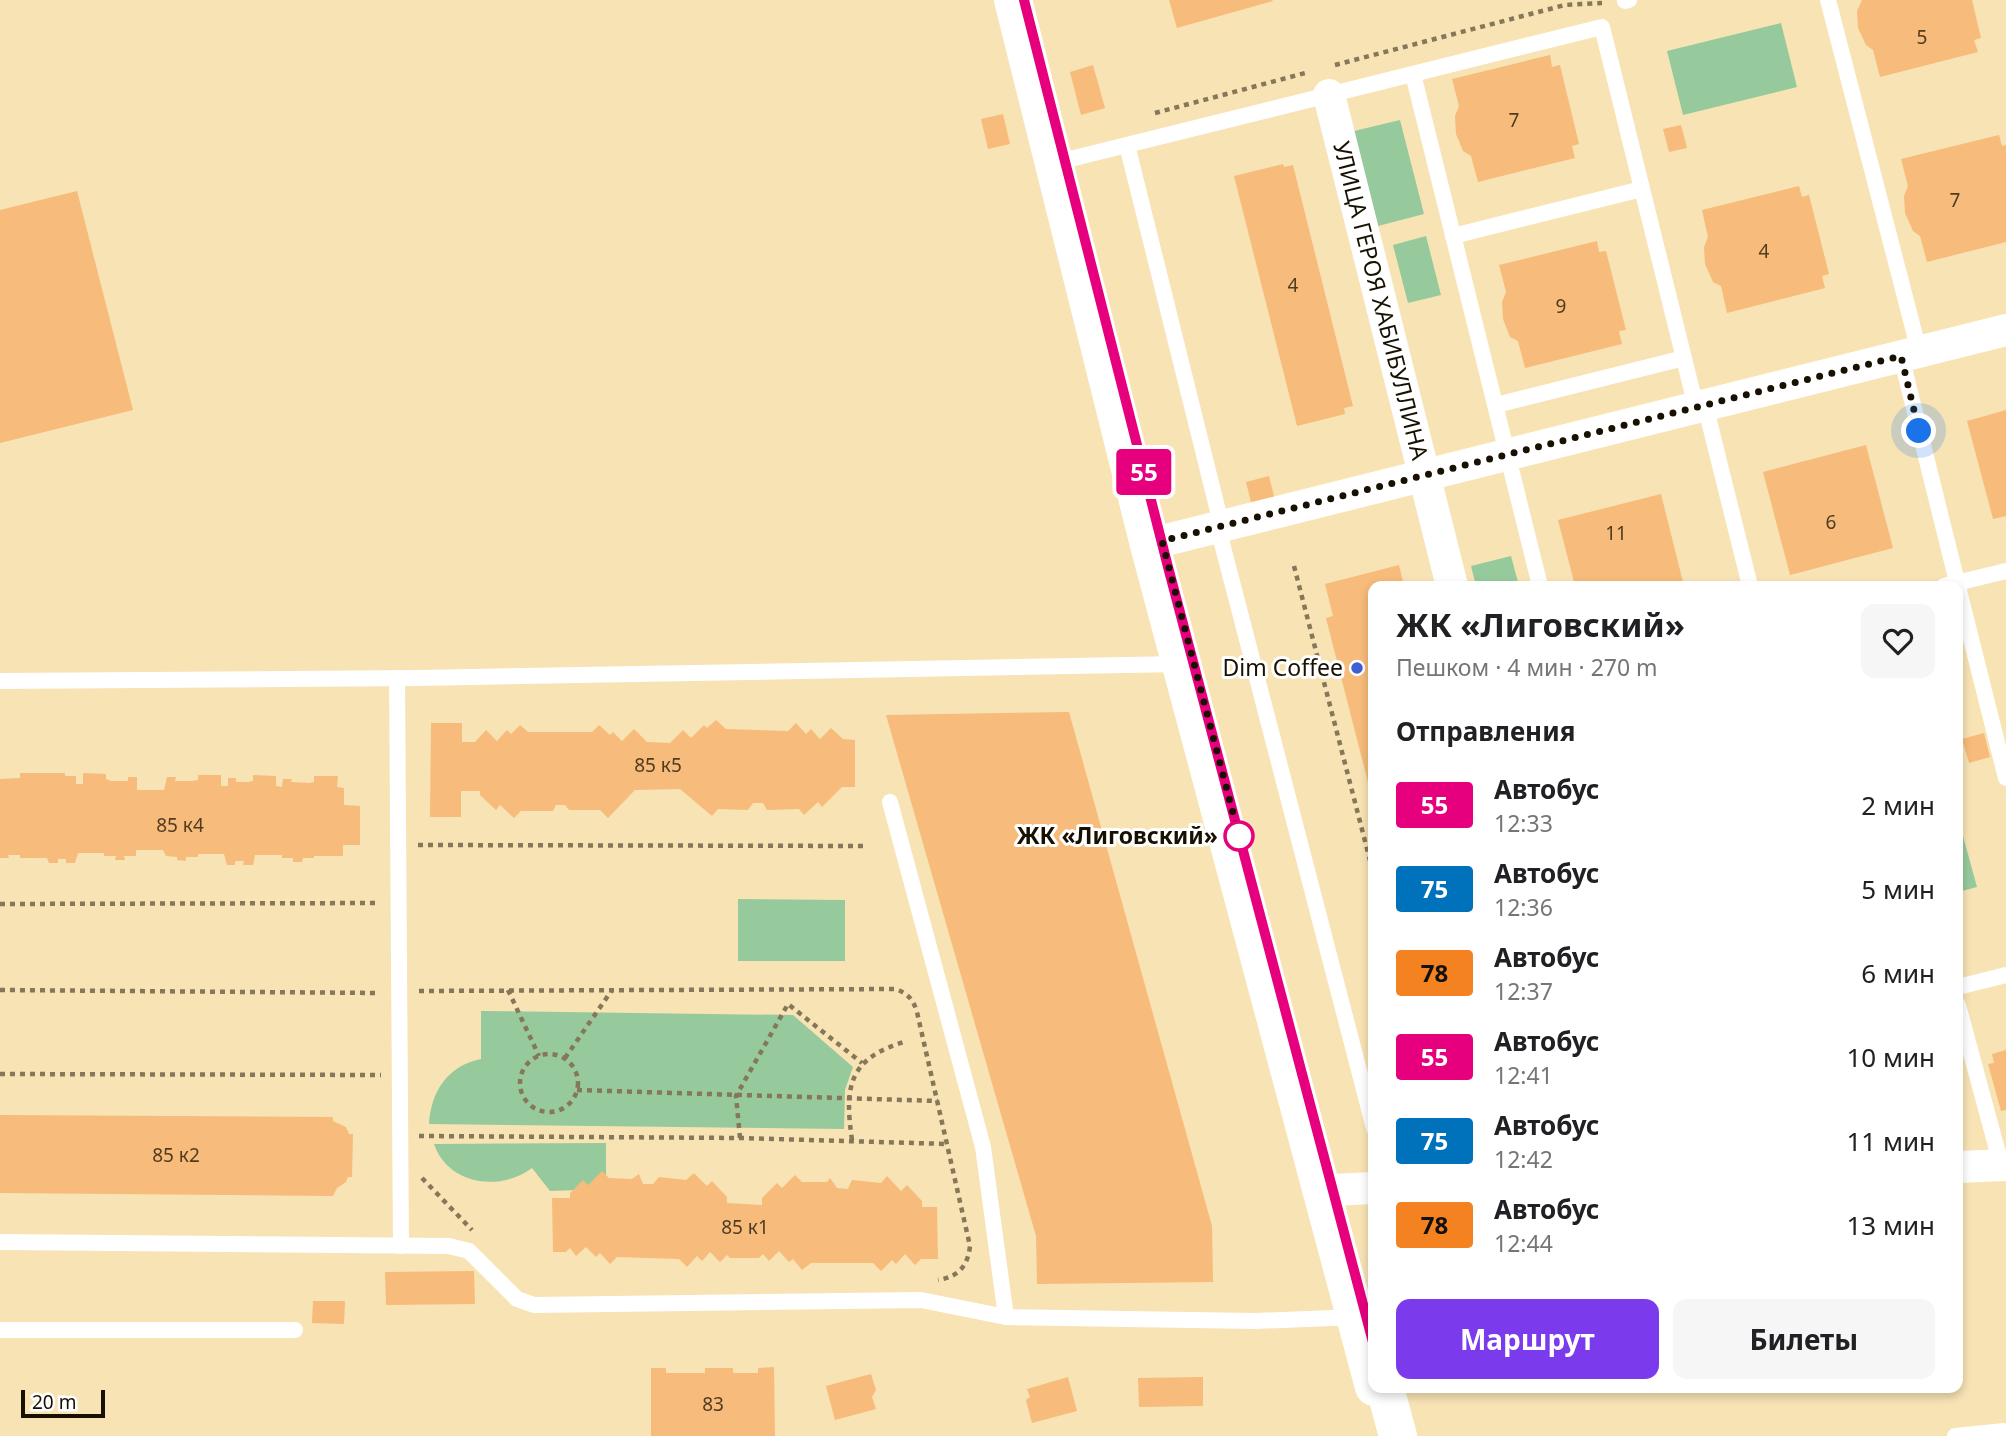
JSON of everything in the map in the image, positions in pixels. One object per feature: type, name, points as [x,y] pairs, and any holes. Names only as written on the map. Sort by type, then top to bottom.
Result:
[{"type":"street","points":[[1013,0],[1162,541],[1331,1190],[1368,1347]]},
{"type":"street","points":[[1024,0],[1059,161],[1181,664],[1365,1327]]},
{"type":"street","name":"УЛИЦА ГЕРОЯ ХАБИБУЛЛИНА","points":[[1329,95],[1451,581]]},
{"type":"street","points":[[1162,541],[2006,330]]},
{"type":"street","points":[[1963,1167],[2004,1168]]},
{"type":"street","points":[[1331,1190],[1368,1188]]},
{"type":"street","points":[[1376,1393],[1387,1436]]},
{"type":"street","points":[[1386,1393],[1398,1436]]},
{"type":"lane","points":[[1828,0],[1910,354],[1953,581]]},
{"type":"lane","points":[[1059,161],[1601,27],[1684,358],[1749,581]]},
{"type":"lane","points":[[1413,74],[1539,581]]},
{"type":"lane","points":[[1127,145],[1220,527],[1368,1105]]},
{"type":"lane","points":[[1453,236],[1642,189]]},
{"type":"lane","points":[[1496,405],[1684,358]]},
{"type":"lane","points":[[1963,583],[2006,571]]},
{"type":"lane","points":[[1963,619],[2005,772]]},
{"type":"lane","points":[[0,681],[397,678],[1181,664]]},
{"type":"lane","points":[[397,678],[401,1246]]},
{"type":"lane","points":[[890,802],[983,1147],[1006,1317]]},
{"type":"lane","points":[[1963,986],[2006,975]]},
{"type":"lane","points":[[1963,1023],[2004,1168]]},
{"type":"lane","points":[[0,1242],[449,1246],[469,1251],[517,1299],[534,1305],[921,1300],[1006,1317],[1255,1321],[1365,1327]]},
{"type":"lane","points":[[0,1329],[295,1330]]},
{"type":"lane","points":[[1955,1436],[2004,1431]]},
{"type":"path","points":[[1147,115],[1565,5],[1627,1]]},
{"type":"path","points":[[1294,566],[1368,853]]},
{"type":"path","points":[[417,858],[417,845],[867,846]]},
{"type":"path","points":[[0,904],[383,903]]},
{"type":"path","points":[[0,989],[384,993]]},
{"type":"path","points":[[418,1004],[418,991],[896,989],[905,993],[913,1000],[971,1246],[964,1268],[954,1276],[942,1280],[928,1280]]},
{"type":"path","points":[[508,990],[539,1056]]},
{"type":"path","points":[[565,1058],[612,990]]},
{"type":"path","points":[[740,1138],[736,1096],[788,1004],[862,1063]]},
{"type":"path","points":[[852,1140],[849,1099],[854,1078],[862,1063],[882,1048],[907,1041]]},
{"type":"path","points":[[556,1055],[565,1058],[576,1073],[577,1090],[566,1106],[557,1110],[538,1109],[530,1104],[521,1087],[521,1077],[531,1061],[539,1056],[556,1055]]},
{"type":"path","points":[[0,1074],[384,1075]]},
{"type":"path","points":[[577,1090],[938,1101]]},
{"type":"path","points":[[418,1123],[418,1147]]},
{"type":"path","points":[[418,1136],[740,1138],[948,1144]]},
{"type":"path","points":[[418,1170],[424,1181],[480,1237]]},
{"type":"green space","points":[[1781,23],[1797,87],[1683,115],[1667,51]]},
{"type":"green space","points":[[1400,120],[1424,214],[1378,226],[1354,131]]},
{"type":"green space","points":[[1426,236],[1441,295],[1408,303],[1393,245]]},
{"type":"green space","points":[[1511,556],[1518,581],[1475,581],[1471,566]]},
{"type":"green space","points":[[1963,836],[1977,887],[1963,891]]},
{"type":"green space","points":[[738,899],[845,900],[845,961],[738,961]]},
{"type":"green space","points":[[481,1011],[793,1015],[853,1067],[845,1090],[844,1129],[429,1124],[433,1101],[443,1082],[459,1068],[481,1059]]},
{"type":"green space","points":[[606,1143],[606,1189],[550,1191],[532,1168],[519,1176],[491,1182],[463,1176],[441,1158],[434,1144]]},
{"type":"building","points":[[1169,0],[1272,0],[1273,1],[1177,28]]},
{"type":"building","points":[[1862,0],[1972,0],[1981,38],[1974,40],[1978,52],[1880,77],[1873,50],[1866,45],[1858,28],[1857,11]]},
{"type":"building","points":[[1550,55],[1552,67],[1560,65],[1579,144],[1572,146],[1575,158],[1478,182],[1471,156],[1463,151],[1456,134],[1455,116],[1459,106],[1452,79]]},
{"type":"building","points":[[1093,65],[1105,108],[1081,115],[1070,72]]},
{"type":"building","points":[[1003,114],[1010,144],[988,149],[981,119]]},
{"type":"building","points":[[1681,125],[1687,148],[1669,152],[1663,129]]},
{"type":"building","points":[[1999,135],[2002,146],[2006,145],[2006,242],[1927,262],[1920,236],[1913,231],[1905,213],[1904,196],[1908,186],[1901,159]]},
{"type":"building","points":[[1283,164],[1284,167],[1293,165],[1353,406],[1344,408],[1345,414],[1297,426],[1234,176]]},
{"type":"building","points":[[1799,186],[1802,197],[1809,195],[1829,274],[1822,276],[1825,288],[1727,313],[1721,286],[1713,282],[1705,264],[1704,247],[1708,237],[1702,210]]},
{"type":"building","points":[[77,191],[133,410],[0,443],[0,210]]},
{"type":"building","points":[[1597,241],[1599,252],[1606,251],[1626,330],[1619,331],[1622,344],[1525,368],[1518,341],[1510,337],[1503,319],[1502,302],[1506,292],[1499,265]]},
{"type":"building","points":[[2006,410],[2006,516],[1993,519],[1967,421]]},
{"type":"building","points":[[1866,445],[1893,548],[1790,575],[1763,472]]},
{"type":"building","points":[[1269,476],[1276,504],[1253,510],[1246,482]]},
{"type":"building","points":[[1661,494],[1683,581],[1574,581],[1558,520]]},
{"type":"building","points":[[1399,565],[1403,581],[1368,581],[1368,782],[1326,618],[1333,616],[1325,584]]},
{"type":"building","points":[[1069,712],[1212,1226],[1213,1282],[1037,1284],[1036,1236],[886,715]]},
{"type":"building","points":[[716,720],[726,729],[788,731],[796,723],[806,734],[811,729],[820,739],[831,728],[843,739],[855,740],[855,787],[842,787],[822,807],[818,802],[804,815],[799,809],[767,810],[763,803],[753,803],[748,810],[718,809],[712,816],[680,789],[635,790],[608,818],[600,810],[569,810],[565,805],[556,805],[553,811],[521,811],[514,818],[500,805],[496,810],[480,795],[480,791],[461,791],[461,817],[430,817],[431,723],[462,723],[462,742],[475,742],[486,730],[497,741],[507,730],[511,734],[520,725],[528,732],[592,732],[599,725],[610,735],[613,732],[622,741],[634,729],[647,742],[670,743],[683,730],[691,738],[704,725],[707,728]]},
{"type":"building","points":[[1984,733],[1990,757],[1969,763],[1963,739]]},
{"type":"building","points":[[20,773],[65,773],[65,776],[76,776],[76,784],[83,784],[83,773],[106,774],[106,779],[111,781],[128,781],[128,777],[137,777],[137,790],[164,790],[167,777],[176,777],[175,781],[192,781],[198,780],[198,775],[221,775],[221,786],[228,786],[228,778],[236,778],[236,782],[247,782],[253,781],[253,775],[276,776],[276,786],[282,787],[283,779],[309,783],[314,782],[314,776],[338,776],[337,787],[344,788],[344,805],[360,806],[360,845],[343,845],[343,856],[314,856],[303,858],[302,862],[293,862],[293,858],[282,858],[282,855],[255,855],[253,865],[243,865],[244,861],[235,861],[235,865],[227,865],[224,854],[198,854],[198,857],[186,857],[186,861],[177,860],[177,857],[166,856],[163,850],[136,850],[136,856],[124,856],[125,860],[115,860],[116,856],[104,856],[104,853],[78,853],[75,863],[58,859],[58,863],[49,863],[47,858],[20,858],[20,855],[0,858],[0,779],[20,778]]},
{"type":"building","points":[[2006,1050],[2006,1110],[2001,1111],[1988,1064],[1994,1063],[1992,1054]]},
{"type":"building","points":[[0,1115],[333,1117],[333,1121],[346,1127],[349,1134],[353,1134],[352,1177],[348,1177],[346,1182],[337,1188],[333,1196],[0,1193]]},
{"type":"building","points":[[602,1171],[609,1178],[632,1179],[639,1174],[643,1184],[653,1184],[659,1177],[686,1180],[694,1173],[707,1186],[712,1181],[727,1197],[727,1203],[762,1205],[762,1198],[777,1183],[782,1188],[795,1175],[802,1182],[827,1182],[830,1178],[837,1188],[848,1189],[852,1180],[881,1183],[887,1176],[901,1191],[907,1185],[922,1201],[922,1207],[937,1207],[938,1259],[921,1259],[915,1265],[905,1254],[896,1264],[892,1260],[881,1271],[873,1263],[811,1263],[802,1270],[793,1259],[789,1262],[779,1251],[769,1261],[763,1254],[759,1258],[730,1258],[727,1255],[720,1262],[710,1252],[702,1261],[697,1256],[687,1267],[679,1259],[617,1257],[610,1264],[600,1253],[596,1257],[586,1247],[576,1256],[570,1248],[566,1252],[553,1252],[552,1198],[570,1198],[570,1193],[583,1180],[588,1185]]},
{"type":"building","points":[[474,1271],[475,1304],[386,1305],[385,1272]]},
{"type":"building","points":[[313,1301],[345,1301],[344,1324],[312,1323]]},
{"type":"building","points":[[774,1367],[775,1436],[651,1436],[651,1368],[666,1368],[666,1373],[705,1373],[705,1368],[733,1368],[733,1373],[758,1373],[758,1368]]},
{"type":"building","points":[[871,1374],[876,1390],[872,1397],[876,1409],[835,1420],[826,1386]]},
{"type":"building","points":[[1068,1377],[1077,1411],[1032,1423],[1026,1400],[1030,1397],[1027,1389]]},
{"type":"building","points":[[1203,1377],[1203,1406],[1139,1407],[1138,1378]]},
{"type":"bus line","name":"55","points":[[1024,0],[1168,567],[1368,1324]]},
{"type":"place","name":"Dim Coffee","points":[[1357,668]]},
{"type":"place","name":"ЖК «Лиговский»","points":[[1239,836]]},
{"type":"route","points":[[1239,836],[1162,541],[1901,356],[1919,431]]}]
